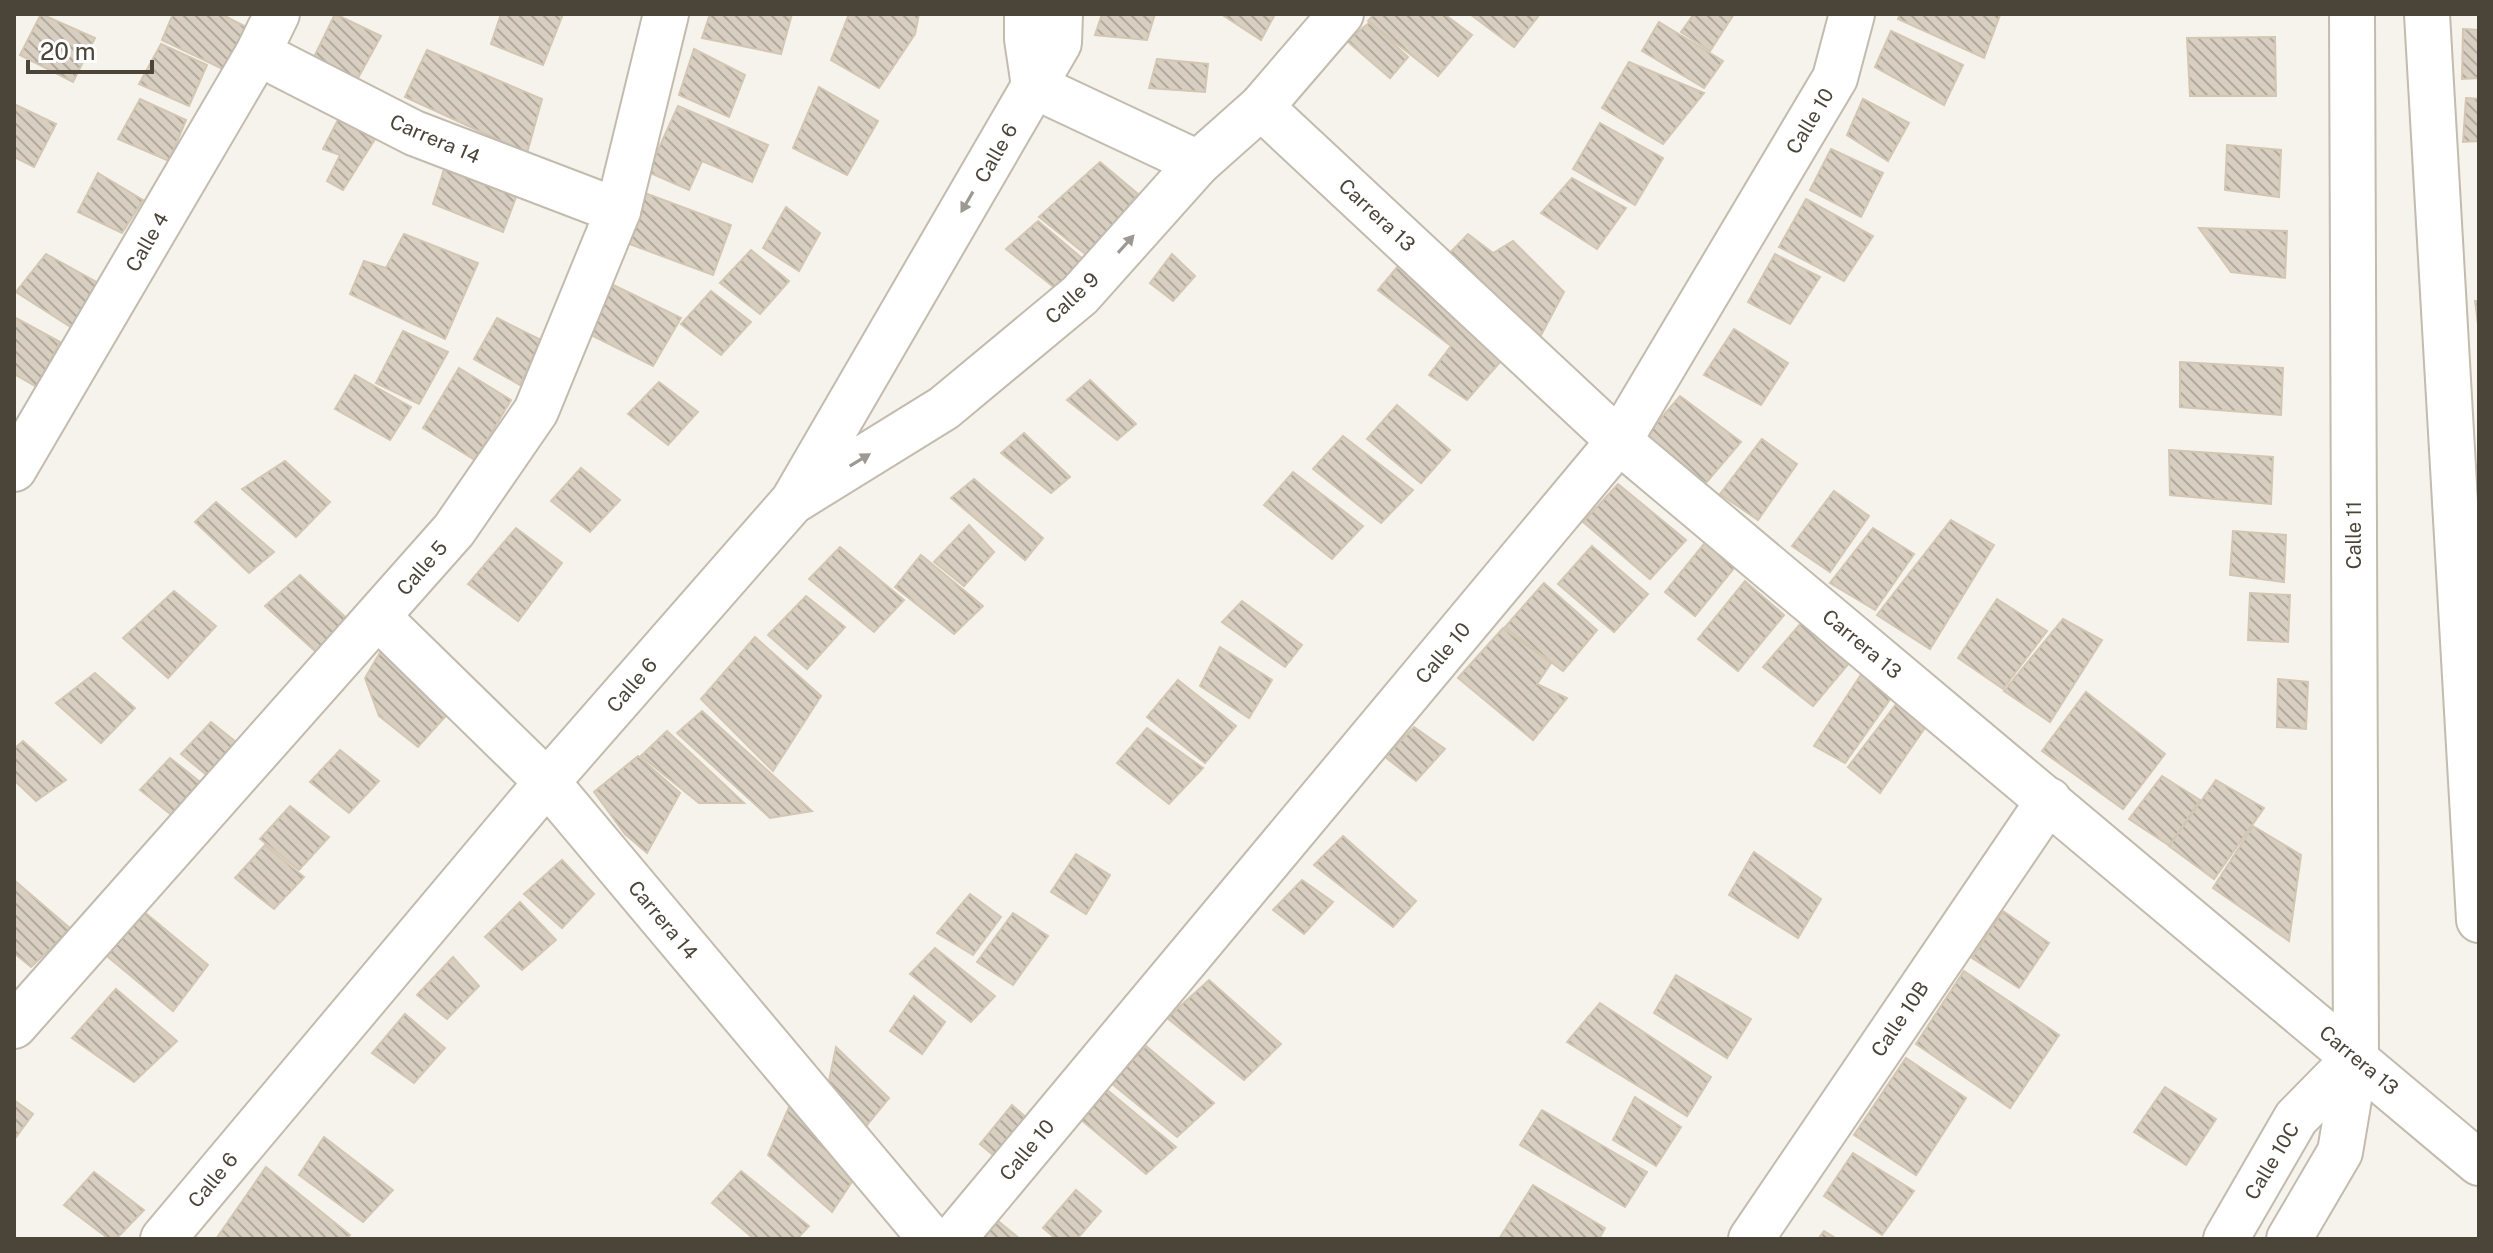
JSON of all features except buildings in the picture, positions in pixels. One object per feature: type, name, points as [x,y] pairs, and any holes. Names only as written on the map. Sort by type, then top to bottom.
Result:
[{"type":"street","name":"Calle 4","points":[[14,469],[25,424],[258,53],[277,14]]},
{"type":"street","name":"Calle 5","points":[[14,1026],[454,530],[536,411],[618,211],[666,14]]},
{"type":"street","points":[[1027,14],[1027,39],[1034,86],[1198,163]]},
{"type":"street","name":"Calle 6","points":[[163,1239],[547,782],[793,501],[1059,43],[1060,14]]},
{"type":"street","name":"Calle 9","points":[[793,501],[944,408],[1080,295],[1198,163],[1261,107],[1317,31],[1341,14]]},
{"type":"street","name":"Calle 10","points":[[953,1239],[1619,441],[1835,78],[1852,14]]},
{"type":"street","name":"Calle 11","points":[[2352,14],[2356,1057]]},
{"type":"street","points":[[2427,14],[2479,920]]},
{"type":"street","name":"Carrera 14","points":[[258,53],[414,133],[618,211]]},
{"type":"street","name":"Carrera 13","points":[[1261,107],[1619,441],[2479,1163]]},
{"type":"street","name":"Carrera 14","points":[[378,617],[547,782],[931,1239]]},
{"type":"street","name":"Calle 10B","points":[[1751,1239],[2049,800]]},
{"type":"street","points":[[2289,1239],[2340,1152],[2356,1057]]},
{"type":"street","name":"Calle 10C","points":[[2226,1239],[2296,1118],[2356,1057]]}]
